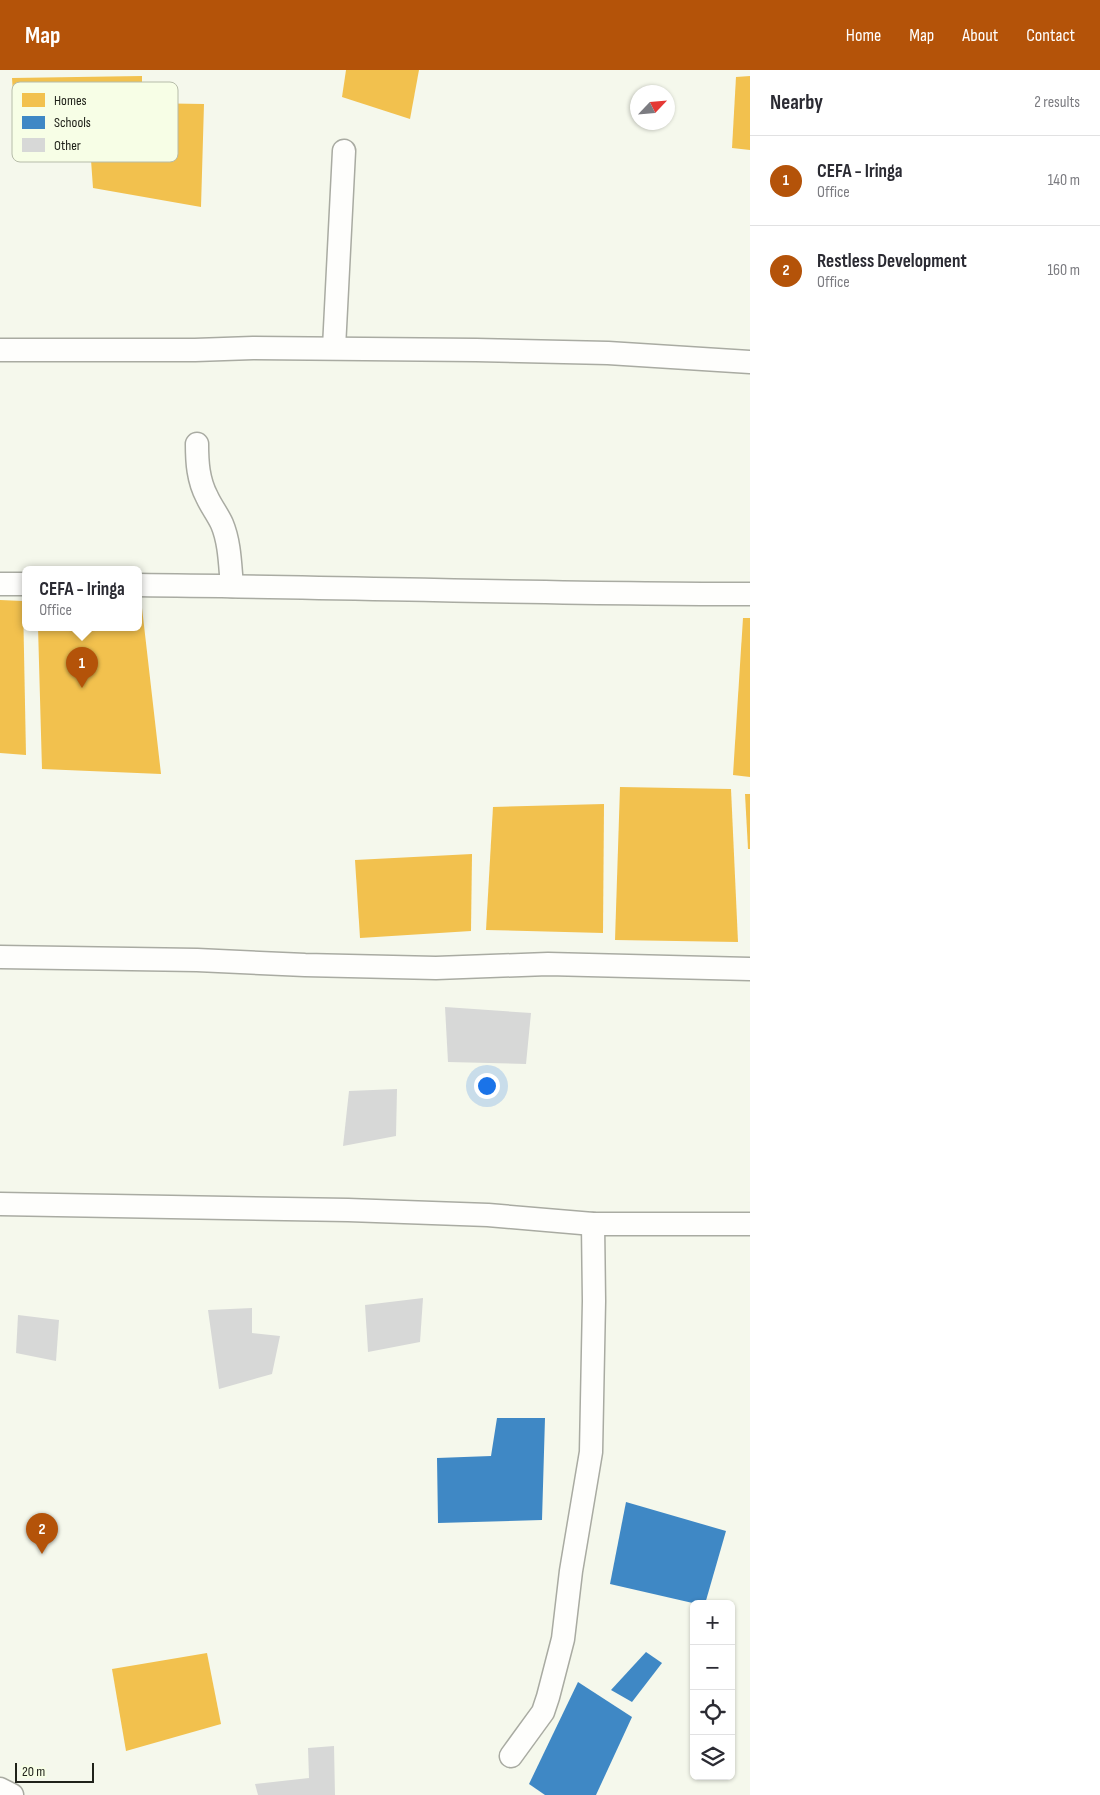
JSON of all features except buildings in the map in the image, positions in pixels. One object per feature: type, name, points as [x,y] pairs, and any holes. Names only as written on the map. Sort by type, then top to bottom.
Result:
[{"type":"street","points":[[334,348],[344,151]]},
{"type":"street","points":[[0,350],[334,348],[608,353],[750,362]]},
{"type":"street","points":[[197,444],[197,464],[200,481],[206,497],[223,525],[232,586]]},
{"type":"street","points":[[0,584],[22,584]]},
{"type":"street","points":[[142,585],[611,594],[750,594]]},
{"type":"street","points":[[0,957],[196,960],[436,968],[548,964],[750,969]]},
{"type":"street","points":[[0,1204],[408,1212],[488,1215],[593,1224],[750,1224]]},
{"type":"street","points":[[511,1756],[538,1720],[548,1697],[562,1639],[571,1571],[591,1452],[594,1301],[593,1224]]},
{"type":"street","points":[[0,1790],[12,1795]]},
{"type":"place","name":"CEFA - Iringa","points":[[82,688]]},
{"type":"place","name":"Restless Development","points":[[42,1554]]}]
